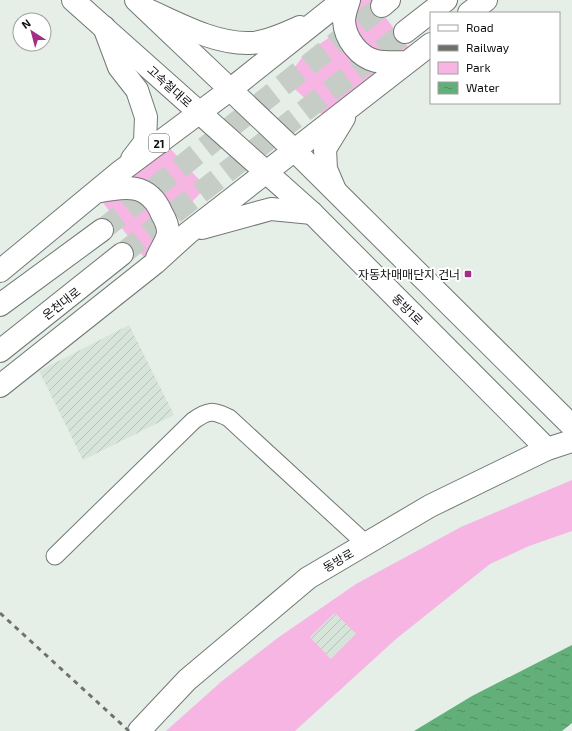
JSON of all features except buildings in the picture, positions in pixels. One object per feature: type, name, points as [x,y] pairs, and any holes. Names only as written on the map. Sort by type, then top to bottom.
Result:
[{"type":"main road","name":"고속철대로","points":[[74,0],[265,172]]},
{"type":"main road","name":"21","points":[[0,271],[121,172],[231,89],[343,0]]},
{"type":"main road","points":[[349,0],[344,23],[351,43],[363,55],[374,60],[408,62]]},
{"type":"main road","points":[[431,12],[446,0]]},
{"type":"main road","points":[[470,12],[486,0]]},
{"type":"main road","points":[[142,5],[192,30],[222,40],[251,43],[288,32],[322,18]]},
{"type":"main road","points":[[142,5],[335,190],[572,426]]},
{"type":"main road","points":[[405,32],[430,12]]},
{"type":"main road","points":[[104,27],[119,67],[137,90],[146,117],[145,142],[121,172]]},
{"type":"main road","points":[[0,386],[155,263],[188,233],[430,45]]},
{"type":"main road","points":[[335,190],[326,169],[325,149],[342,121],[370,91]]},
{"type":"main road","name":"동방1로","points":[[265,172],[312,213],[547,449]]},
{"type":"main road","points":[[95,193],[123,187],[137,188],[154,199],[166,222],[168,232],[155,263]]},
{"type":"main road","points":[[188,233],[271,209],[312,213]]},
{"type":"main road","points":[[0,305],[102,230]]},
{"type":"main road","name":"온천대로","points":[[0,352],[122,254]]},
{"type":"main road","name":"동방로","points":[[139,731],[187,680],[308,578],[430,506],[547,449],[572,442]]},
{"type":"street","points":[[55,556],[193,421],[204,413],[217,412],[229,418],[366,544]]},
{"type":"shaded area","points":[[129,325],[174,415],[83,460],[39,371]]},
{"type":"shaded area","points":[[336,613],[356,634],[331,659],[310,637]]},
{"type":"green space","points":[[359,0],[372,0],[409,48],[397,53],[388,54],[367,46],[353,27]]},
{"type":"green space","points":[[337,32],[342,49],[353,61],[368,70],[385,72],[325,117],[285,80],[304,55]]},
{"type":"green space","points":[[166,144],[206,187],[190,204],[171,219],[121,178]]},
{"type":"green space","points":[[132,196],[149,209],[156,224],[157,232],[155,241],[145,259],[101,200]]},
{"type":"green space","points":[[572,480],[572,531],[529,546],[490,564],[396,639],[295,731],[166,731],[222,681],[279,637],[356,584],[461,527]],"holes":[[[335,613],[356,634],[331,659],[310,637]]]},
{"type":"water","points":[[572,645],[572,723],[562,731],[414,731],[472,696]]},
{"type":"tunnel","points":[[102,230],[382,6]]},
{"type":"tunnel","points":[[122,254],[405,32]]},
{"type":"railway","points":[[0,613],[129,731]]},
{"type":"place","name":"자동차매매단지 건너","points":[[468,274]]}]
